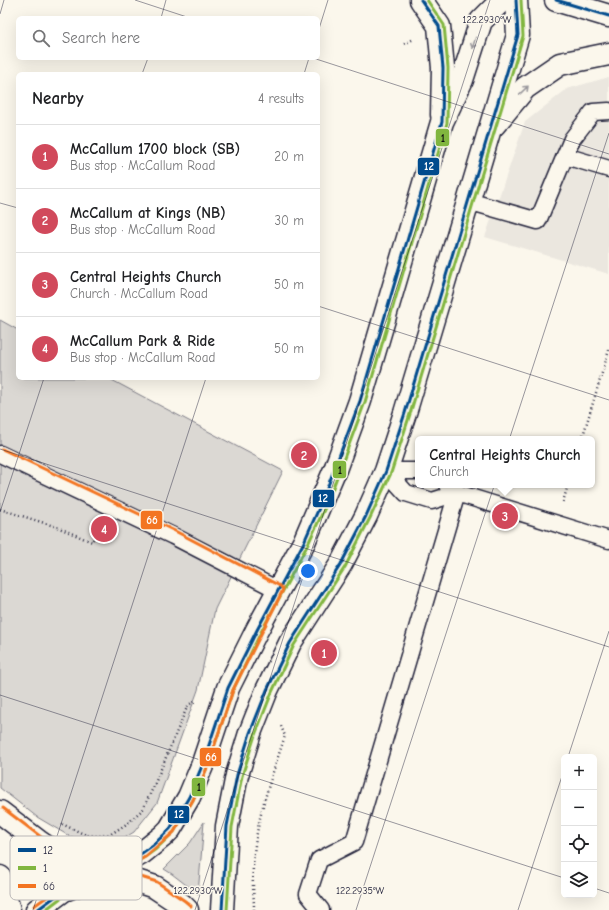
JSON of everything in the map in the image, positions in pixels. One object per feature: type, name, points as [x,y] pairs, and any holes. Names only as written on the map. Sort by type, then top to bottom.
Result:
[{"type":"main road","points":[[421,0],[439,26],[443,68],[442,122]]},
{"type":"main road","points":[[142,853],[170,829],[189,797],[202,766],[228,688],[304,542],[323,499],[360,401],[442,122],[462,80],[481,21],[502,0]]},
{"type":"main road","points":[[222,910],[227,826],[237,775],[250,733],[267,690],[290,643],[341,564],[366,516],[386,471],[405,413],[518,34],[516,0]]},
{"type":"main road","points":[[556,0],[609,16]]},
{"type":"main road","points":[[490,130],[525,88],[560,64],[609,54]]},
{"type":"main road","points":[[0,812],[30,836]]},
{"type":"main road","points":[[0,877],[9,910]]},
{"type":"main road","points":[[142,883],[155,887],[187,910]]},
{"type":"main road","points":[[37,910],[50,900]]},
{"type":"lane","points":[[468,201],[538,221],[572,139],[592,112],[609,112]]},
{"type":"lane","points":[[565,156],[609,169]]},
{"type":"lane","points":[[0,454],[173,536],[278,590]]},
{"type":"lane","points":[[386,471],[415,471]]},
{"type":"lane","points":[[386,471],[406,493],[432,501],[452,489],[609,540]]},
{"type":"lane","points":[[321,910],[308,894],[319,860],[354,842],[452,489]]},
{"type":"path","points":[[583,436],[609,350]]},
{"type":"path","points":[[0,509],[58,527],[92,542],[99,527]]},
{"type":"path","points":[[59,822],[86,835],[98,836],[111,834],[128,824],[143,809],[188,705]]},
{"type":"path","points":[[254,910],[253,867],[256,837],[264,799],[285,736]]},
{"type":"shaded area","points":[[609,77],[609,274],[485,237],[525,122],[567,89]]},
{"type":"shaded area","points":[[0,320],[16,329],[16,380],[112,380],[283,471],[215,609],[198,690],[157,803],[134,832],[127,836],[69,836],[37,817],[0,788]]},
{"type":"shaded area","points":[[204,822],[198,894],[164,869],[190,843]]},
{"type":"transit line","name":"12","points":[[142,853],[170,829],[189,797],[202,766],[228,688],[304,542],[323,499],[360,401],[442,122],[443,68],[439,26],[421,0]]},
{"type":"transit line","name":"1","points":[[142,859],[156,849],[174,832],[193,800],[207,768],[233,690],[261,632],[308,544],[328,501],[365,402],[447,123],[448,68],[444,25],[427,0]]},
{"type":"transit line","name":"12","points":[[222,910],[227,826],[237,775],[250,733],[267,690],[290,643],[341,564],[366,516],[386,471],[405,413],[518,35],[516,0]]},
{"type":"transit line","name":"1","points":[[227,910],[232,827],[242,776],[255,735],[272,692],[294,645],[345,567],[391,473],[523,36],[521,0]]},
{"type":"transit line","name":"12","points":[[556,0],[609,16]]},
{"type":"transit line","name":"66","points":[[2,449],[175,531],[280,586],[283,589],[233,690],[207,768],[193,800],[174,832],[142,859]]},
{"type":"transit line","name":"66","points":[[3,808],[40,836]]},
{"type":"transit line","name":"66","points":[[142,877],[157,882],[191,906]]},
{"type":"transit line","name":"66","points":[[34,906],[42,900]]},
{"type":"transit line","name":"12","points":[[37,910],[50,900]]},
{"type":"transit line","name":"1","points":[[45,910],[58,900]]},
{"type":"place","name":"McCallum at Kings (NB)","points":[[304,455]]},
{"type":"place","name":"Central Heights Church","points":[[505,516]]},
{"type":"place","name":"McCallum Park & Ride","points":[[104,529]]},
{"type":"place","name":"McCallum 1700 block (SB)","points":[[324,653]]}]
